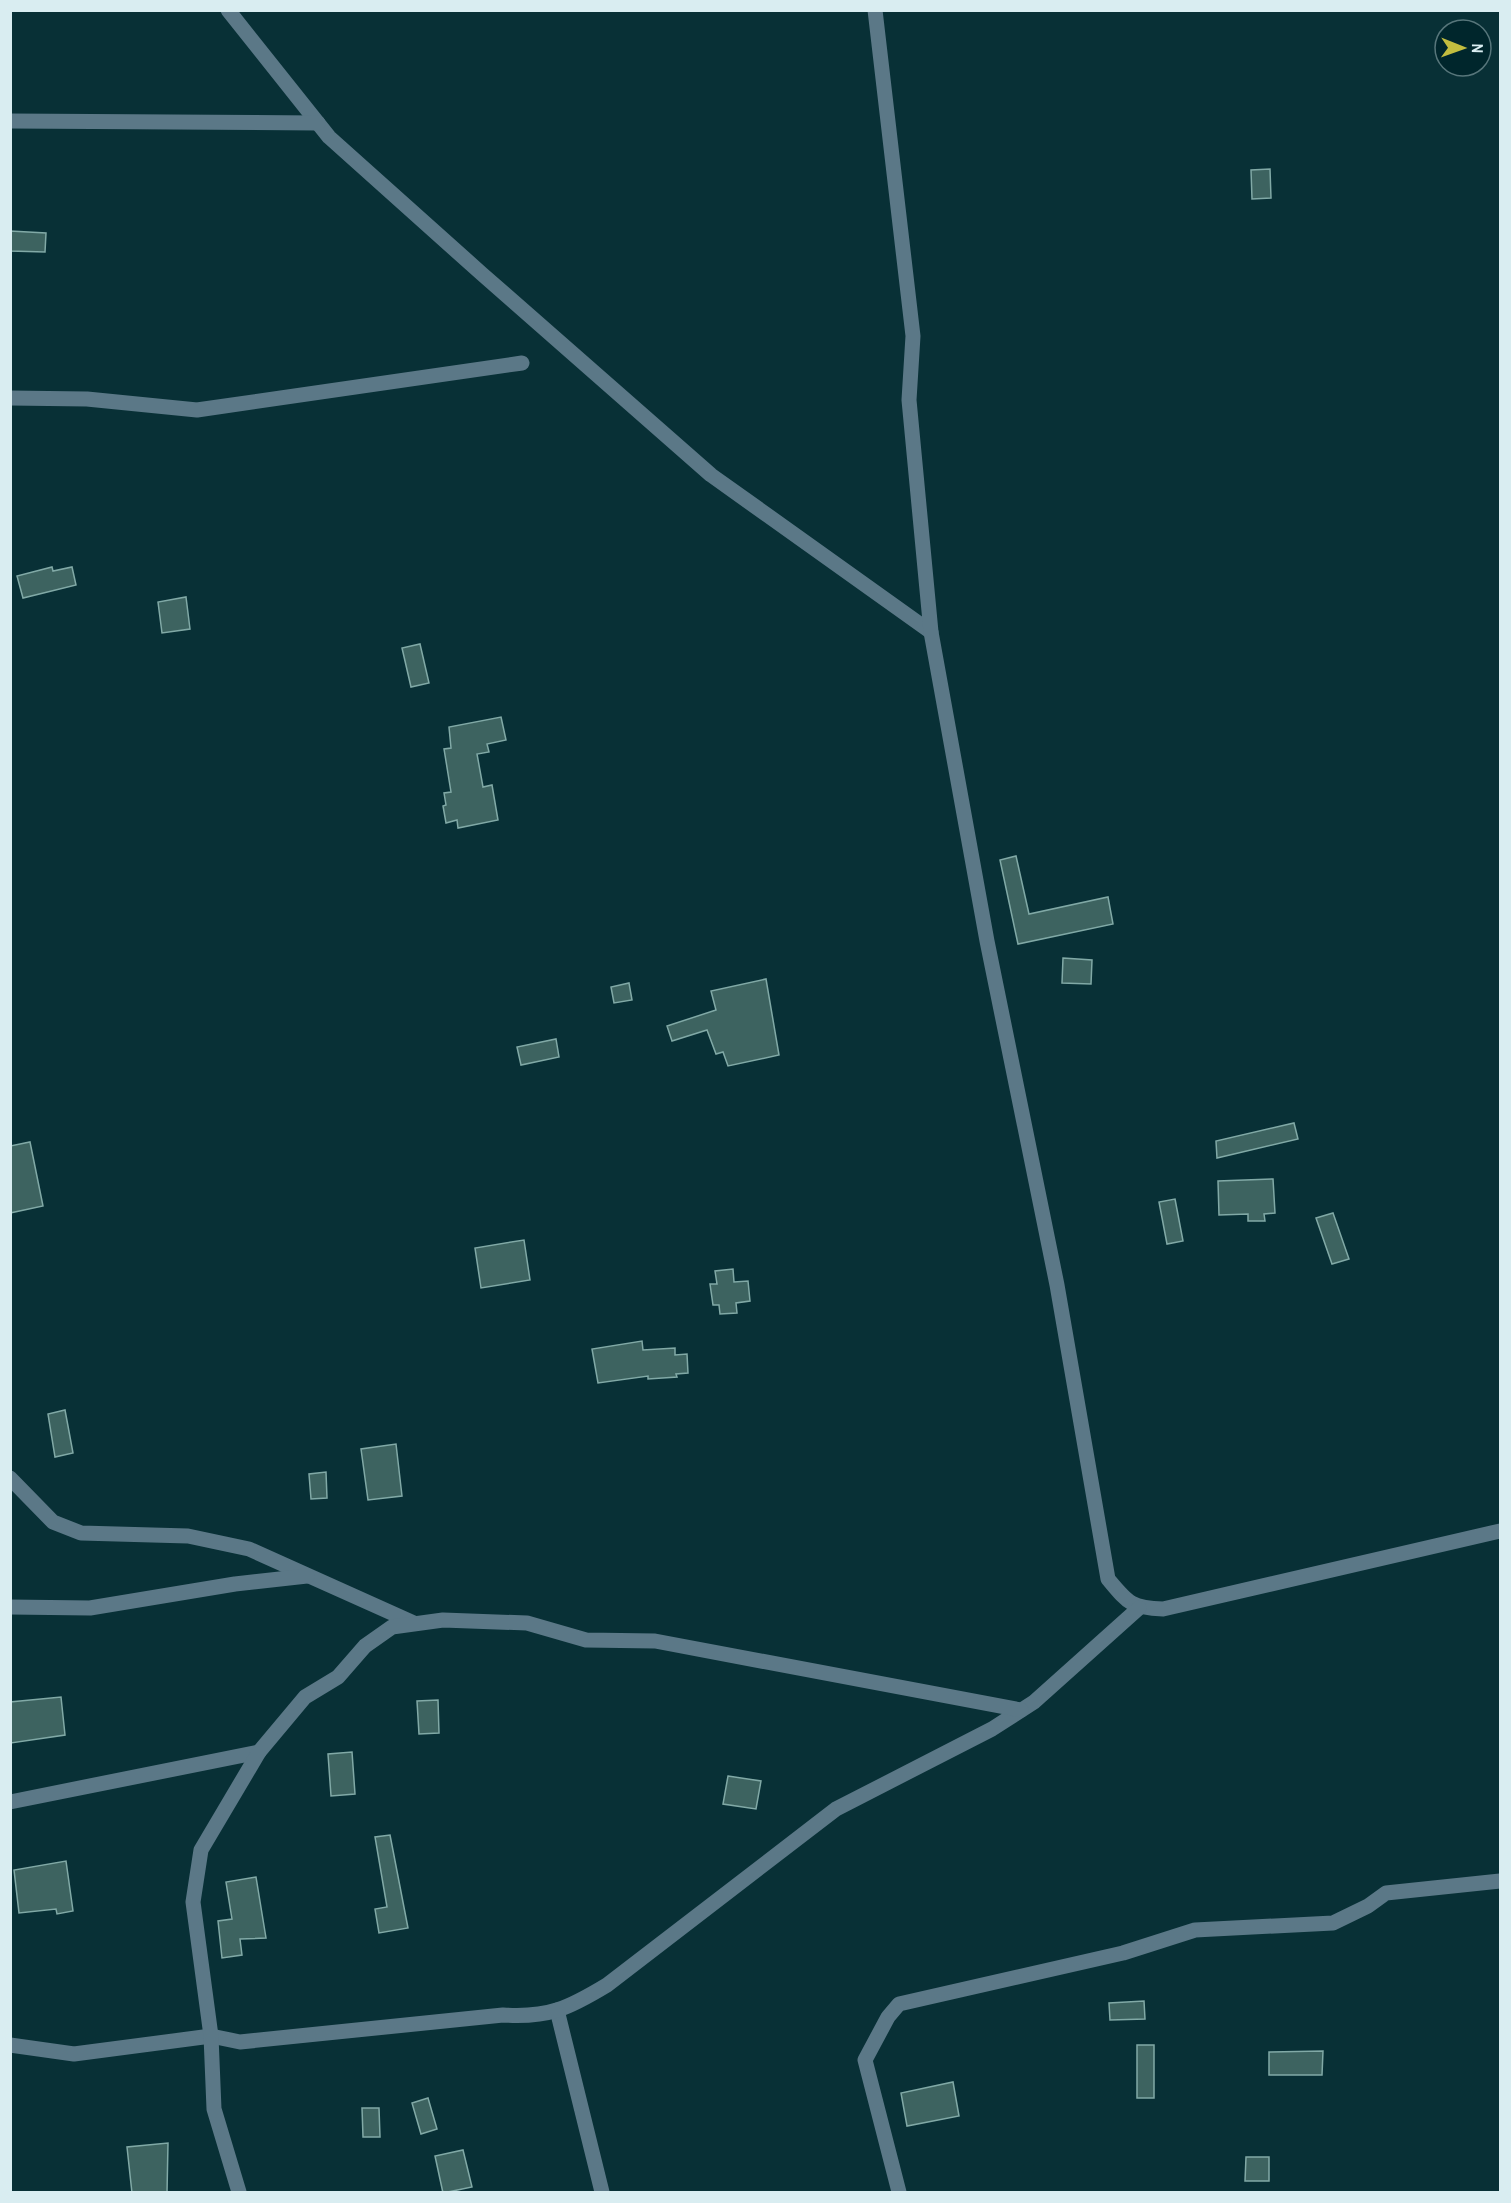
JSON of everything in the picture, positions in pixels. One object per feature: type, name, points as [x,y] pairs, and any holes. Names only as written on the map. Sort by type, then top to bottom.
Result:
[{"type":"street","points":[[228,10],[329,137],[473,266],[711,475],[931,632]]},
{"type":"street","points":[[875,10],[913,336],[909,400],[931,632],[987,941],[1057,1285],[1108,1580],[1123,1597],[1139,1608],[1163,1609],[1500,1531]]},
{"type":"street","points":[[10,121],[318,123]]},
{"type":"street","points":[[10,399],[87,399],[197,410],[522,363]]},
{"type":"street","points":[[10,1478],[52,1522],[81,1533],[188,1536],[249,1549],[414,1623]]},
{"type":"street","points":[[10,1607],[90,1608],[236,1584],[307,1576]]},
{"type":"street","points":[[10,2045],[74,2054],[211,2036],[240,2042],[503,2015],[535,2017],[574,2005],[607,1985],[836,1809],[992,1729],[1034,1702],[1139,1608]]},
{"type":"street","points":[[239,2193],[214,2109],[211,2036],[193,1902],[201,1850],[259,1752],[305,1697],[338,1677],[365,1646],[392,1628],[443,1620],[527,1623],[586,1640],[655,1641],[1021,1710]]},
{"type":"street","points":[[10,1802],[259,1752]]},
{"type":"street","points":[[899,2193],[865,2060],[888,2018],[900,2004],[1124,1953],[1195,1930],[1333,1923],[1368,1906],[1386,1893],[1500,1881]]},
{"type":"street","points":[[557,2010],[602,2193]]},
{"type":"building","points":[[1270,169],[1271,198],[1252,199],[1251,170]]},
{"type":"building","points":[[10,231],[46,233],[45,252],[10,251]]},
{"type":"building","points":[[52,567],[53,571],[72,567],[76,585],[23,598],[17,576]]},
{"type":"building","points":[[186,597],[190,629],[162,633],[158,602]]},
{"type":"building","points":[[420,644],[429,683],[411,687],[402,648]]},
{"type":"building","points":[[501,717],[506,740],[487,744],[489,752],[477,754],[483,787],[492,785],[498,820],[458,828],[457,820],[446,823],[443,806],[446,805],[444,793],[451,792],[444,749],[451,748],[449,727]]},
{"type":"building","points":[[1016,856],[1029,914],[1108,897],[1113,924],[1018,944],[1000,860]]},
{"type":"building","points":[[1063,958],[1092,960],[1091,984],[1062,983]]},
{"type":"building","points":[[766,979],[779,1055],[728,1066],[723,1052],[716,1054],[707,1030],[672,1041],[667,1026],[716,1010],[711,991]]},
{"type":"building","points":[[629,983],[632,1000],[614,1003],[611,987]]},
{"type":"building","points":[[556,1039],[559,1057],[521,1065],[517,1047]]},
{"type":"building","points":[[1294,1123],[1298,1139],[1217,1158],[1216,1141]]},
{"type":"building","points":[[30,1142],[43,1206],[10,1213],[10,1146]]},
{"type":"building","points":[[1273,1179],[1275,1213],[1264,1214],[1265,1221],[1248,1221],[1248,1214],[1219,1215],[1218,1181]]},
{"type":"building","points":[[1175,1199],[1183,1241],[1167,1244],[1159,1202]]},
{"type":"building","points":[[1333,1213],[1349,1259],[1332,1264],[1316,1218]]},
{"type":"building","points":[[524,1240],[530,1280],[481,1288],[475,1248]]},
{"type":"building","points":[[733,1269],[734,1282],[748,1281],[750,1301],[736,1303],[737,1313],[720,1314],[719,1305],[713,1305],[710,1284],[717,1284],[715,1271]]},
{"type":"building","points":[[642,1341],[643,1350],[675,1348],[675,1355],[687,1354],[688,1373],[676,1374],[677,1377],[648,1379],[648,1376],[598,1383],[592,1349]]},
{"type":"building","points":[[65,1410],[73,1453],[55,1457],[48,1414]]},
{"type":"building","points":[[396,1444],[402,1496],[368,1500],[361,1449]]},
{"type":"building","points":[[326,1472],[327,1498],[311,1499],[309,1474]]},
{"type":"building","points":[[61,1697],[65,1735],[11,1743],[10,1702]]},
{"type":"building","points":[[438,1700],[439,1733],[419,1734],[417,1701]]},
{"type":"building","points":[[352,1752],[355,1794],[331,1796],[328,1754]]},
{"type":"building","points":[[728,1776],[761,1781],[756,1809],[723,1804]]},
{"type":"building","points":[[390,1835],[408,1928],[379,1933],[375,1909],[387,1907],[375,1837]]},
{"type":"building","points":[[66,1861],[73,1911],[57,1914],[56,1909],[19,1913],[14,1870]]},
{"type":"building","points":[[256,1877],[266,1938],[240,1939],[242,1955],[222,1958],[218,1921],[232,1919],[226,1882]]},
{"type":"building","points":[[1144,2001],[1145,2019],[1110,2020],[1109,2003]]},
{"type":"building","points":[[1137,2045],[1154,2045],[1154,2098],[1137,2098]]},
{"type":"building","points":[[1323,2051],[1322,2075],[1269,2075],[1269,2052]]},
{"type":"building","points":[[953,2082],[959,2116],[907,2126],[901,2093]]},
{"type":"building","points":[[428,2098],[437,2129],[421,2134],[412,2103]]},
{"type":"building","points":[[362,2108],[379,2108],[380,2137],[363,2137]]},
{"type":"building","points":[[168,2143],[167,2193],[132,2193],[127,2147]]},
{"type":"building","points":[[463,2150],[472,2187],[443,2193],[435,2156]]},
{"type":"building","points":[[1246,2157],[1269,2157],[1269,2181],[1245,2181]]}]
